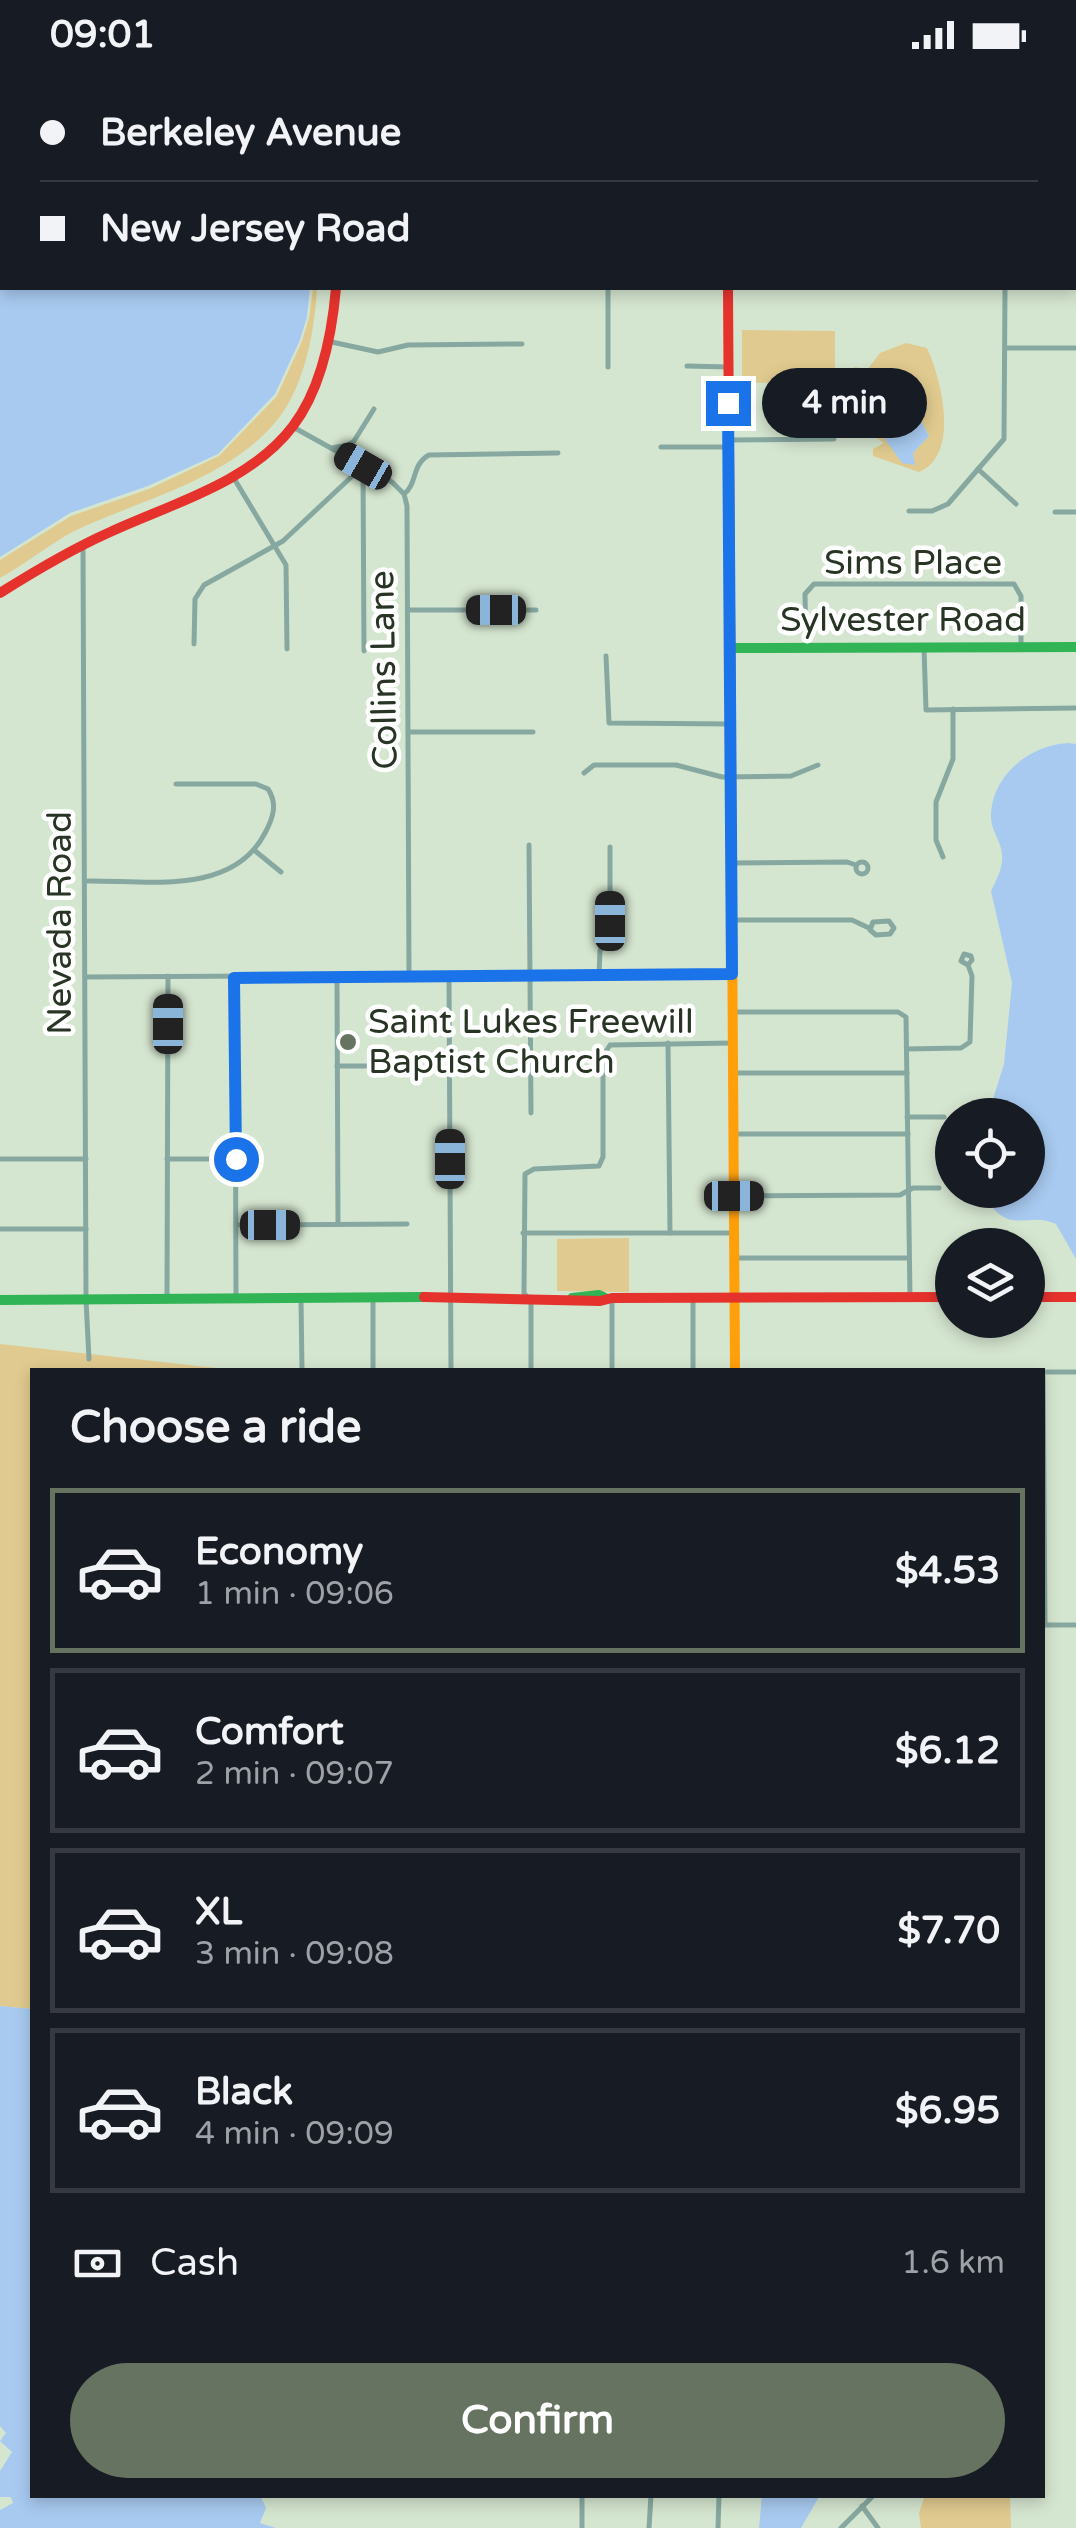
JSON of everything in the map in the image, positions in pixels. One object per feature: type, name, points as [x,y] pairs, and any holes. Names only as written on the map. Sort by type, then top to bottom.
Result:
[{"type":"street","points":[[0,592],[83,546],[232,475],[270,448],[293,427],[327,341],[336,290]]},
{"type":"street","points":[[608,290],[608,367]]},
{"type":"street","points":[[728,290],[735,1368]]},
{"type":"street","points":[[908,511],[941,509],[1006,435],[1005,290]]},
{"type":"street","points":[[327,341],[378,352],[408,344],[522,344]]},
{"type":"street","points":[[1006,348],[1076,348]]},
{"type":"street","points":[[687,366],[728,367]]},
{"type":"street","points":[[332,448],[354,441],[374,409]]},
{"type":"street","points":[[293,427],[392,482],[404,494],[412,488],[418,464],[429,455],[558,453]]},
{"type":"street","points":[[661,447],[834,440]]},
{"type":"street","points":[[194,644],[198,592],[210,581],[275,546],[363,466]]},
{"type":"street","points":[[363,466],[364,652]]},
{"type":"street","points":[[978,470],[1016,504]]},
{"type":"street","points":[[232,475],[288,573],[288,649]]},
{"type":"street","name":"Collins Lane","points":[[404,494],[408,520],[409,976]]},
{"type":"street","points":[[1055,512],[1076,512]]},
{"type":"street","name":"Nevada Road","points":[[83,546],[89,1358]]},
{"type":"street","name":"Sims Place","points":[[806,649],[806,594],[814,584],[1014,584],[1021,596],[1021,647]]},
{"type":"street","points":[[408,610],[536,610]]},
{"type":"street","name":"Sylvester Road","points":[[730,648],[1076,647]]},
{"type":"street","points":[[924,648],[926,710],[1076,708]]},
{"type":"street","points":[[606,656],[609,723],[730,724]]},
{"type":"street","points":[[943,857],[936,840],[936,802],[951,768],[953,709]]},
{"type":"street","points":[[409,732],[533,732]]},
{"type":"street","points":[[584,773],[594,765],[676,765],[713,776],[791,776],[818,765]]},
{"type":"street","points":[[86,881],[204,879],[230,870],[254,850],[274,810],[268,790],[256,784],[176,784]]},
{"type":"street","points":[[529,845],[531,1113]]},
{"type":"street","points":[[599,974],[600,951],[610,921],[610,848]]},
{"type":"street","points":[[254,850],[281,872]]},
{"type":"street","points":[[731,863],[856,865]]},
{"type":"street","points":[[732,920],[852,920],[876,935],[890,934],[894,928],[889,921],[874,922],[869,928]]},
{"type":"street","points":[[907,1049],[958,1048],[970,1042],[972,976],[968,965]]},
{"type":"street","points":[[85,977],[732,974]]},
{"type":"street","points":[[449,975],[451,1368]]},
{"type":"street","points":[[167,1299],[168,976]]},
{"type":"street","points":[[336,977],[338,1224]]},
{"type":"street","points":[[234,978],[236,1299]]},
{"type":"street","points":[[732,1012],[901,1012],[906,1017],[910,1298]]},
{"type":"street","points":[[531,1368],[531,1302],[524,1293],[523,1178],[529,1170],[595,1168],[602,1162],[606,1047],[614,1043],[732,1043]]},
{"type":"street","points":[[668,1043],[670,1233]]},
{"type":"street","points":[[337,1066],[381,1066]]},
{"type":"street","points":[[733,1073],[907,1073]]},
{"type":"street","points":[[908,1117],[935,1117]]},
{"type":"street","points":[[733,1134],[908,1134]]},
{"type":"street","points":[[0,1159],[86,1159]]},
{"type":"street","points":[[167,1159],[236,1159]]},
{"type":"street","points":[[734,1196],[908,1193],[913,1188],[935,1188]]},
{"type":"street","points":[[236,1225],[407,1224]]},
{"type":"street","points":[[0,1228],[86,1229]]},
{"type":"street","points":[[523,1234],[734,1233]]},
{"type":"street","points":[[735,1258],[908,1258]]},
{"type":"street","points":[[0,1300],[599,1295],[935,1297]]},
{"type":"street","points":[[1045,1297],[1076,1297]]},
{"type":"street","points":[[372,1298],[373,1368]]},
{"type":"street","points":[[608,1298],[612,1368]]},
{"type":"street","points":[[693,1298],[693,1368]]},
{"type":"street","points":[[300,1368],[302,1299]]},
{"type":"street","points":[[1045,1372],[1076,1372]]},
{"type":"street","points":[[1045,1625],[1076,1624]]},
{"type":"street","points":[[582,2498],[582,2528]]},
{"type":"street","points":[[649,2528],[651,2498]]},
{"type":"street","points":[[718,2528],[719,2498]]},
{"type":"street","points":[[841,2528],[871,2498]]},
{"type":"street","points":[[862,2506],[878,2528]]},
{"type":"shaded area","points":[[313,290],[317,290],[302,373],[278,419],[259,439],[214,471],[74,531],[0,578],[0,560],[71,516],[149,489],[219,456],[277,396],[309,318]]},
{"type":"shaded area","points":[[742,330],[835,331],[835,382],[742,383]]},
{"type":"shaded area","points":[[906,343],[927,348],[932,361],[942,396],[944,433],[932,463],[919,472],[873,456],[873,449],[884,443],[869,433],[867,411],[850,408],[849,378],[855,367],[867,370],[880,353]],"holes":[[[875,374],[888,404],[919,416],[929,436],[913,453],[914,463],[886,438],[870,391]]]},
{"type":"shaded area","points":[[629,1238],[629,1292],[557,1291],[557,1239]]},
{"type":"shaded area","points":[[0,1344],[216,1368],[30,1368],[30,2009],[0,2006]]},
{"type":"shaded area","points":[[924,2498],[1010,2498],[1011,2528],[921,2528],[919,2513]]},
{"type":"water","points":[[0,290],[310,290],[300,340],[275,394],[218,454],[148,486],[70,513],[0,557]]},
{"type":"water","points":[[874,370],[884,400],[919,416],[929,436],[913,453],[915,465],[902,463],[882,435],[881,409],[870,391],[867,375]]},
{"type":"water","points":[[1076,744],[1076,1259],[1056,1224],[1005,1218],[993,1208],[1045,1208],[1045,1098],[993,1098],[1004,1064],[1012,983],[991,891],[1002,860],[991,820],[993,802],[1015,765],[1053,745]]},
{"type":"water","points":[[0,2006],[30,2009],[30,2498],[261,2498],[266,2508],[260,2523],[276,2528],[0,2528],[0,2510],[13,2503],[11,2497],[0,2497],[0,2471],[12,2452],[0,2441],[6,2433],[0,2426]]},
{"type":"water","points":[[762,2498],[818,2498],[801,2528],[759,2528]]},
{"type":"traffic: fast","points":[[730,648],[1076,647]]},
{"type":"traffic: fast","points":[[0,1300],[424,1297]]},
{"type":"traffic: fast","points":[[572,1298],[605,1298]]},
{"type":"traffic: slow","points":[[731,763],[735,1368]]},
{"type":"traffic: jam","points":[[0,593],[80,546],[208,490],[255,463],[275,446],[303,411],[318,378],[332,324],[336,290]]},
{"type":"traffic: jam","points":[[728,290],[731,763]]},
{"type":"traffic: jam","points":[[424,1297],[600,1301],[935,1297]]},
{"type":"traffic: jam","points":[[1045,1297],[1076,1297]]},
{"type":"place","name":"Saint Lukes Freewill Baptist Church","points":[[348,1042]]},
{"type":"route","points":[[236,1159],[234,978],[732,974],[728,403]]}]
